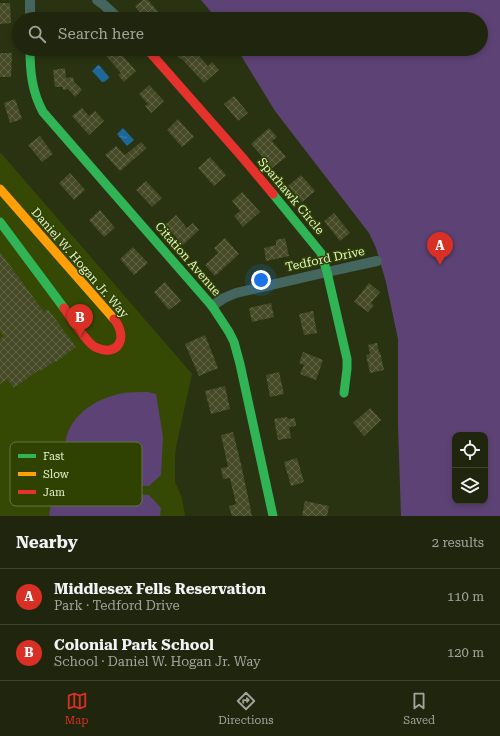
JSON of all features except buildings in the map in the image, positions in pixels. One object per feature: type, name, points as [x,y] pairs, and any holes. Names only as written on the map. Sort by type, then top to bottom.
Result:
[{"type":"street","points":[[30,0],[30,12]]},
{"type":"street","points":[[97,0],[112,12]]},
{"type":"street","name":"Citation Avenue","points":[[30,56],[32,86],[43,112],[212,306],[229,332],[238,356],[253,420],[272,516]]},
{"type":"street","name":"Sparhawk Circle","points":[[153,56],[242,157],[321,253],[327,272],[347,359],[344,393]]},
{"type":"street","name":"Daniel W. Hogan Jr. Way","points":[[0,189],[115,321],[122,334],[118,346],[112,350],[103,350],[90,344],[0,222]]},
{"type":"street","name":"Tedford Drive","points":[[212,306],[224,298],[236,293],[377,261]]},
{"type":"shaded area","points":[[201,0],[500,0],[500,516],[401,516],[398,426],[398,339],[386,282],[376,248],[369,233],[275,111],[241,56],[488,56],[488,12],[211,12]]},
{"type":"shaded area","points":[[0,152],[192,374],[175,457],[175,482],[182,498],[185,516],[0,516]]},
{"type":"shaded area","points":[[132,392],[148,392],[156,394],[163,437],[161,475],[149,486],[142,486],[142,442],[65,442],[71,427],[82,412],[105,398]]},
{"type":"shaded area","points":[[142,495],[149,495],[161,508],[160,516],[49,516],[51,506],[142,506]]},
{"type":"water","points":[[98,65],[109,77],[104,82],[102,82],[92,71]]},
{"type":"water","points":[[123,128],[134,140],[127,146],[117,134]]},
{"type":"traffic: fast","points":[[30,56],[32,82],[36,97],[43,112],[212,306],[229,332],[234,342],[240,364],[273,516]]},
{"type":"traffic: fast","points":[[273,194],[321,253],[327,272],[347,359],[344,393]]},
{"type":"traffic: fast","points":[[0,222],[64,308]]},
{"type":"traffic: slow","points":[[0,189],[114,319]]},
{"type":"traffic: jam","points":[[153,56],[273,194]]},
{"type":"traffic: jam","points":[[64,308],[92,345],[103,350],[115,348],[121,339],[121,333],[114,319]]},
{"type":"place","name":"Middlesex Fells Reservation","points":[[440,265]]},
{"type":"place","name":"Colonial Park School","points":[[80,337]]}]
